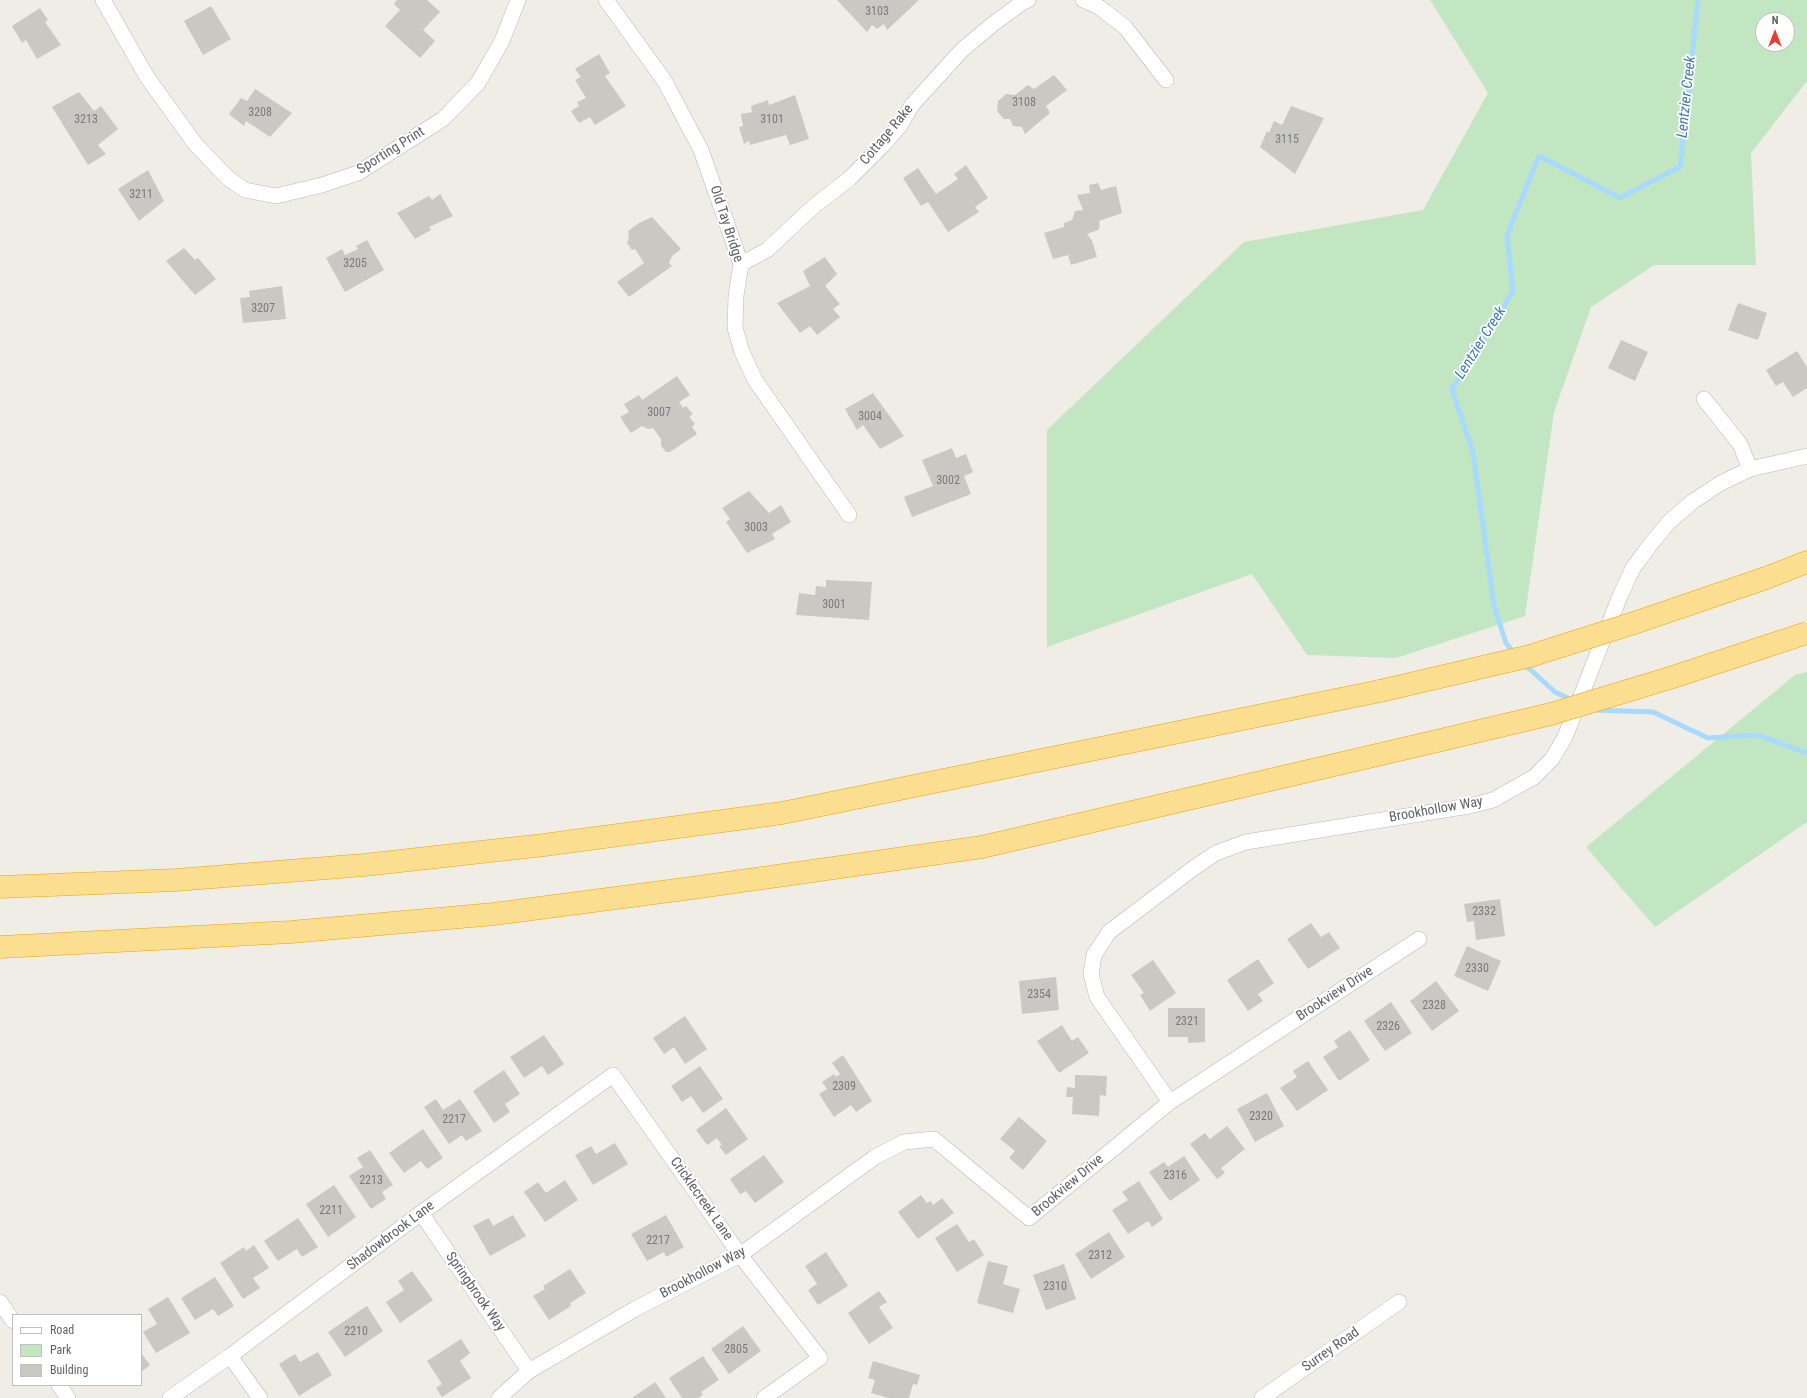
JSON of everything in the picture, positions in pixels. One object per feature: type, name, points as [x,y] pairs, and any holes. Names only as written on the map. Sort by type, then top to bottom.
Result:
[{"type":"highway","points":[[0,887],[176,880],[364,865],[544,845],[774,814],[1380,691],[1530,656],[1634,623],[1766,578],[1807,562]]},
{"type":"highway","points":[[0,947],[291,932],[494,914],[975,848],[1551,714],[1673,677],[1807,633]]},
{"type":"street","name":"Sporting Print","points":[[103,0],[147,78],[196,145],[229,179],[245,190],[276,196],[322,186],[358,173],[443,119],[478,83],[502,41],[518,0]]},
{"type":"street","name":"Old Tay Bridge","points":[[606,0],[664,80],[702,150],[741,264],[736,296],[735,328],[742,352],[755,380],[849,515]]},
{"type":"street","name":"Cottage Rake","points":[[741,264],[767,250],[813,207],[848,179],[883,145],[901,124],[912,105],[962,50],[993,24],[1028,0]]},
{"type":"street","points":[[1083,0],[1099,7],[1125,27],[1166,80]]},
{"type":"street","points":[[1704,399],[1740,444],[1750,469]]},
{"type":"street","name":"Brookhollow Way","points":[[1170,1102],[1097,997],[1090,974],[1094,955],[1109,932],[1195,867],[1216,853],[1246,842],[1469,806],[1493,800],[1534,778],[1552,759],[1565,737],[1633,568],[1670,522],[1692,502],[1721,483],[1750,469],[1807,456]]},
{"type":"street","name":"Brookview Drive","points":[[904,1142],[934,1139],[1029,1218],[1170,1102],[1419,939]]},
{"type":"street","name":"Shadowbrook Lane","points":[[170,1398],[230,1356],[421,1213],[613,1075]]},
{"type":"street","name":"Cricklecreek Lane","points":[[613,1075],[740,1255],[820,1358],[764,1398]]},
{"type":"street","name":"Brookhollow Way","points":[[499,1398],[529,1371],[635,1309],[740,1255],[875,1157],[904,1142]]},
{"type":"street","name":"Springbrook Way","points":[[421,1213],[529,1371]]},
{"type":"street","points":[[0,1302],[12,1320]]},
{"type":"street","name":"Surrey Road","points":[[1262,1398],[1399,1302]]},
{"type":"street","points":[[230,1356],[260,1398]]},
{"type":"street","points":[[60,1386],[68,1398]]},
{"type":"green space","points":[[1430,0],[1807,0],[1807,81],[1751,153],[1756,265],[1654,265],[1591,307],[1554,412],[1525,616],[1396,658],[1307,655],[1252,574],[1047,647],[1047,430],[1244,242],[1423,210],[1488,93]]},
{"type":"green space","points":[[1807,672],[1807,822],[1655,927],[1586,847],[1795,675]]},
{"type":"building","points":[[397,0],[427,0],[440,12],[423,30],[435,41],[420,58],[385,26],[400,10],[394,4]]},
{"type":"building","points":[[837,0],[919,0],[887,30],[884,24],[877,29],[872,25],[867,32]]},
{"type":"building","points":[[211,6],[231,39],[203,55],[184,21]]},
{"type":"building","points":[[40,8],[48,20],[45,22],[61,45],[37,59],[26,40],[22,43],[12,26]]},
{"type":"building","points":[[599,54],[610,73],[605,76],[626,106],[595,125],[590,117],[579,123],[571,111],[579,106],[577,102],[586,98],[575,80],[581,77],[575,69]]},
{"type":"building","points":[[1054,75],[1067,90],[1046,106],[1050,113],[1025,134],[1022,127],[1013,126],[1010,119],[1004,119],[997,111],[998,101],[1006,94],[1015,95],[1028,85],[1034,89]]},
{"type":"building","points":[[255,89],[292,113],[270,137],[246,121],[244,126],[229,114],[241,98],[247,101]]},
{"type":"building","points":[[79,92],[94,111],[101,106],[118,129],[98,145],[106,154],[88,165],[52,107]]},
{"type":"building","points":[[795,95],[809,139],[790,145],[786,135],[750,145],[749,141],[744,144],[739,127],[743,126],[741,114],[752,112],[751,106],[768,100],[769,105]]},
{"type":"building","points":[[1291,106],[1324,118],[1295,174],[1260,147],[1267,131],[1269,133],[1274,121],[1282,125]]},
{"type":"building","points":[[966,165],[988,198],[975,207],[979,212],[948,232],[928,202],[921,206],[903,178],[918,168],[936,194],[958,179],[954,174]]},
{"type":"building","points":[[148,170],[164,201],[139,221],[118,189]]},
{"type":"building","points":[[1098,183],[1101,190],[1116,186],[1122,213],[1099,221],[1100,226],[1098,230],[1087,234],[1092,241],[1097,257],[1071,265],[1068,255],[1053,259],[1044,233],[1064,227],[1064,223],[1072,220],[1075,211],[1083,210],[1077,195],[1090,193],[1089,185]]},
{"type":"building","points":[[440,194],[453,216],[429,227],[431,230],[415,239],[397,213],[429,196],[432,200]]},
{"type":"building","points":[[652,217],[681,249],[672,256],[669,263],[672,266],[629,297],[617,282],[644,263],[635,249],[632,250],[627,243],[629,238],[628,231],[639,223]]},
{"type":"building","points":[[367,240],[384,270],[345,292],[326,258],[342,249],[345,255],[358,249],[356,246]]},
{"type":"building","points":[[184,248],[195,260],[198,258],[216,279],[195,295],[166,261]]},
{"type":"building","points":[[825,257],[837,274],[825,286],[840,304],[833,309],[840,317],[817,335],[810,326],[800,333],[777,303],[810,286],[803,271]]},
{"type":"building","points":[[282,286],[286,319],[243,323],[240,298],[250,297],[249,291]]},
{"type":"building","points":[[1738,303],[1767,313],[1758,340],[1728,330]]},
{"type":"building","points":[[1621,340],[1648,352],[1635,381],[1608,368]]},
{"type":"building","points":[[1797,351],[1807,367],[1807,388],[1793,397],[1783,382],[1776,386],[1766,370]]},
{"type":"building","points":[[677,376],[690,395],[679,402],[683,408],[686,406],[693,414],[689,417],[695,424],[692,427],[697,434],[670,452],[666,452],[661,446],[661,439],[653,428],[648,429],[642,426],[631,433],[620,417],[629,412],[624,404],[639,395],[642,400]]},
{"type":"building","points":[[873,393],[904,436],[880,449],[863,425],[857,430],[845,409]]},
{"type":"building","points":[[952,448],[956,458],[966,454],[973,472],[964,476],[971,494],[912,517],[904,497],[933,486],[922,460]]},
{"type":"building","points":[[749,491],[769,513],[781,505],[791,522],[772,534],[775,539],[747,553],[726,522],[730,519],[722,508]]},
{"type":"building","points":[[826,580],[872,582],[869,620],[796,615],[799,593],[815,595],[816,586],[826,587]]},
{"type":"building","points":[[1500,899],[1505,936],[1476,940],[1474,921],[1467,922],[1464,904]]},
{"type":"building","points":[[1311,923],[1321,937],[1329,932],[1340,948],[1308,969],[1287,939]]},
{"type":"building","points":[[1467,946],[1501,961],[1488,991],[1454,976]]},
{"type":"building","points":[[1258,959],[1274,983],[1258,994],[1263,1001],[1248,1011],[1227,980]]},
{"type":"building","points":[[1153,960],[1176,993],[1150,1011],[1140,995],[1144,993],[1131,975]]},
{"type":"building","points":[[1056,977],[1059,1010],[1022,1014],[1019,981]]},
{"type":"building","points":[[1436,981],[1459,1011],[1432,1031],[1410,1001]]},
{"type":"building","points":[[1391,1002],[1412,1033],[1385,1051],[1364,1021]]},
{"type":"building","points":[[1168,1008],[1205,1008],[1205,1042],[1188,1043],[1188,1037],[1168,1037]]},
{"type":"building","points":[[685,1016],[707,1049],[685,1064],[674,1047],[664,1054],[653,1038]]},
{"type":"building","points":[[1062,1025],[1072,1041],[1078,1037],[1089,1053],[1059,1073],[1037,1041]]},
{"type":"building","points":[[1350,1030],[1370,1060],[1339,1081],[1323,1057],[1338,1047],[1334,1041]]},
{"type":"building","points":[[544,1035],[564,1064],[548,1075],[542,1066],[524,1078],[510,1057]]},
{"type":"building","points":[[843,1055],[872,1101],[856,1112],[851,1105],[834,1117],[819,1094],[827,1089],[822,1082],[834,1074],[836,1077],[840,1074],[832,1063]]},
{"type":"building","points":[[1308,1061],[1328,1090],[1297,1111],[1280,1088],[1297,1077],[1293,1071]]},
{"type":"building","points":[[700,1066],[723,1099],[703,1113],[691,1096],[682,1102],[671,1086]]},
{"type":"building","points":[[504,1070],[520,1094],[505,1104],[510,1112],[494,1123],[473,1091]]},
{"type":"building","points":[[1075,1075],[1107,1076],[1106,1096],[1100,1095],[1099,1116],[1072,1114],[1073,1097],[1066,1097],[1067,1087],[1075,1088]]},
{"type":"building","points":[[1267,1093],[1284,1126],[1255,1142],[1237,1109]]},
{"type":"building","points":[[436,1099],[443,1110],[460,1099],[482,1131],[466,1141],[462,1135],[449,1144],[424,1107]]},
{"type":"building","points":[[726,1108],[748,1139],[726,1155],[719,1146],[722,1145],[717,1138],[707,1145],[696,1130]]},
{"type":"building","points":[[1019,1117],[1047,1141],[1023,1170],[1009,1158],[1015,1151],[1000,1139]]},
{"type":"building","points":[[1227,1126],[1245,1149],[1221,1168],[1225,1173],[1217,1179],[1190,1144],[1205,1133],[1210,1139]]},
{"type":"building","points":[[423,1129],[443,1158],[427,1169],[421,1161],[404,1173],[389,1153]]},
{"type":"building","points":[[615,1143],[628,1164],[593,1185],[575,1155],[591,1146],[596,1154]]},
{"type":"building","points":[[370,1150],[393,1185],[382,1192],[386,1199],[371,1209],[349,1176],[363,1167],[357,1158]]},
{"type":"building","points":[[764,1155],[784,1182],[755,1203],[746,1191],[740,1194],[730,1179]]},
{"type":"building","points":[[1184,1156],[1200,1180],[1170,1201],[1149,1172],[1164,1162],[1168,1167]]},
{"type":"building","points":[[565,1180],[578,1200],[545,1222],[524,1192],[538,1182],[546,1193]]},
{"type":"building","points":[[1139,1181],[1163,1219],[1152,1227],[1148,1221],[1128,1234],[1112,1210],[1128,1200],[1122,1192]]},
{"type":"building","points":[[334,1185],[356,1217],[328,1237],[306,1204]]},
{"type":"building","points":[[921,1195],[927,1203],[931,1201],[933,1205],[942,1198],[954,1213],[918,1239],[898,1212]]},
{"type":"building","points":[[513,1215],[526,1236],[490,1256],[473,1226],[489,1218],[493,1226]]},
{"type":"building","points":[[666,1215],[684,1247],[666,1257],[664,1252],[647,1261],[631,1234]]},
{"type":"building","points":[[298,1218],[318,1247],[302,1257],[297,1249],[278,1261],[264,1241]]},
{"type":"building","points":[[957,1224],[969,1242],[974,1239],[984,1255],[957,1272],[935,1238]]},
{"type":"building","points":[[1109,1232],[1125,1257],[1091,1279],[1075,1254]]},
{"type":"building","points":[[254,1245],[269,1268],[253,1278],[260,1288],[243,1299],[220,1263],[244,1247],[246,1251]]},
{"type":"building","points":[[826,1252],[848,1286],[818,1305],[808,1290],[817,1284],[805,1266]]},
{"type":"building","points":[[988,1261],[1008,1266],[1003,1284],[1020,1289],[1013,1313],[977,1303]]},
{"type":"building","points":[[1064,1264],[1076,1299],[1046,1310],[1033,1275]]},
{"type":"building","points":[[570,1269],[586,1293],[570,1303],[571,1306],[549,1320],[533,1296],[545,1289],[543,1286]]},
{"type":"building","points":[[412,1271],[433,1300],[400,1323],[386,1302],[404,1290],[398,1281]]},
{"type":"building","points":[[215,1277],[234,1306],[218,1316],[213,1309],[195,1320],[181,1298]]},
{"type":"building","points":[[879,1291],[887,1302],[879,1307],[893,1328],[869,1344],[848,1313]]},
{"type":"building","points":[[168,1297],[190,1333],[156,1353],[143,1332],[157,1324],[148,1309]]},
{"type":"building","points":[[367,1306],[383,1331],[345,1357],[328,1332]]},
{"type":"building","points":[[743,1326],[761,1351],[729,1374],[711,1349]]},
{"type":"building","points":[[461,1339],[470,1353],[460,1361],[471,1378],[442,1397],[436,1388],[442,1384],[427,1361]]},
{"type":"building","points":[[318,1352],[332,1375],[299,1396],[279,1364],[295,1354],[300,1362]]},
{"type":"building","points":[[142,1354],[150,1365],[142,1371]]},
{"type":"building","points":[[703,1356],[719,1380],[701,1392],[703,1395],[698,1398],[682,1398],[669,1378]]},
{"type":"building","points":[[873,1361],[920,1375],[917,1385],[913,1384],[909,1398],[889,1398],[871,1393],[875,1380],[868,1378]]},
{"type":"building","points":[[655,1382],[666,1398],[632,1398]]},
{"type":"waterway","name":"Lentzier Creek","points":[[1515,654],[1506,643],[1494,606],[1473,453],[1452,389],[1513,291],[1507,235],[1539,156],[1620,198],[1680,167],[1698,0]]},
{"type":"waterway","name":"Lentzier Creek","points":[[1523,663],[1555,692],[1572,700]]},
{"type":"waterway","name":"Lentzier Creek","points":[[1596,710],[1653,712],[1708,738],[1757,735],[1807,753]]}]
